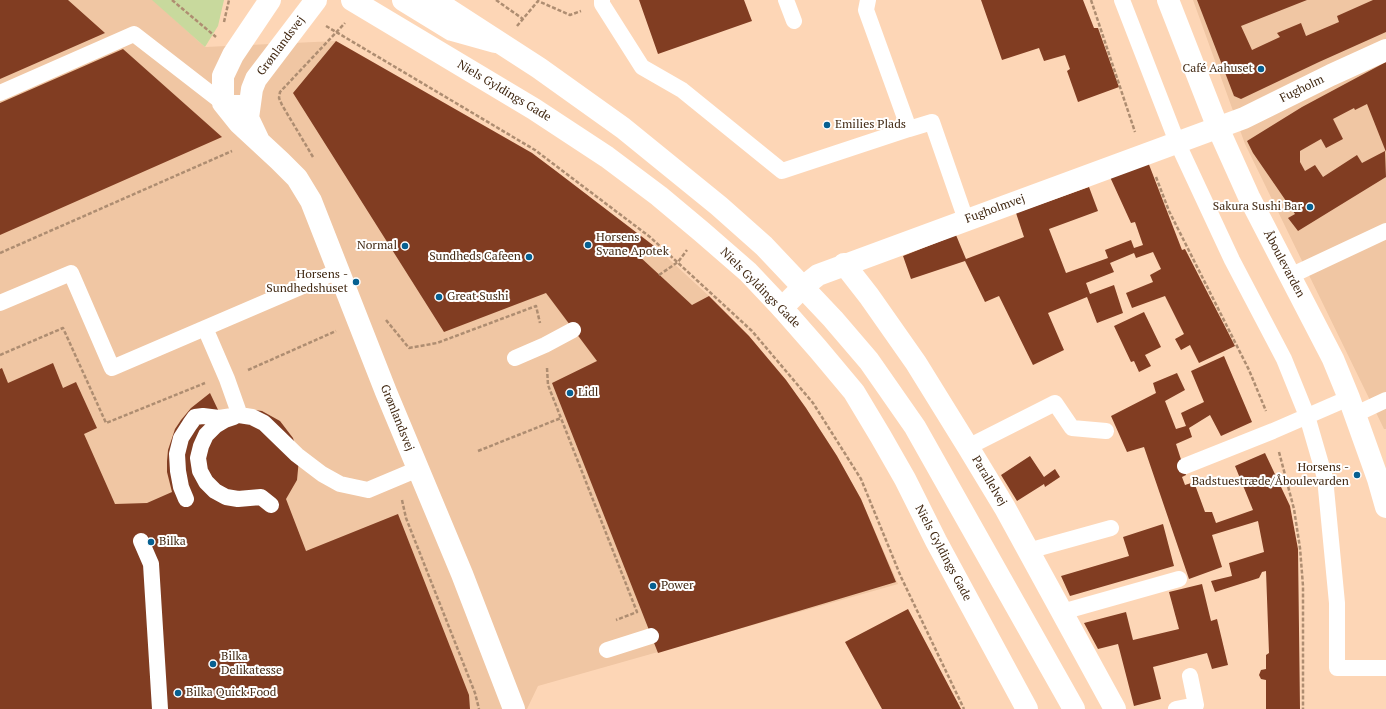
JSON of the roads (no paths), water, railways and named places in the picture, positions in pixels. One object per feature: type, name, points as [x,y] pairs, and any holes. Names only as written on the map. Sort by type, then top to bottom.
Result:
[{"type":"street","points":[[223,102],[224,76],[233,55],[270,0]]},
{"type":"street","name":"Niels Gyldings Gade","points":[[352,0],[534,109],[607,157],[659,196],[748,272],[818,348],[854,392],[905,479],[936,541],[1026,709]]},
{"type":"street","points":[[403,0],[452,30],[502,44]]},
{"type":"street","points":[[434,0],[583,99],[641,143],[719,206],[764,246],[833,319],[869,361],[915,427],[1074,709]]},
{"type":"street","name":"Åboulevarden","points":[[1168,0],[1218,128],[1249,197],[1333,360],[1353,406],[1382,477],[1386,507]]},
{"type":"street","name":"Grønlandsvej","points":[[259,140],[248,118],[252,89],[256,79],[310,7]]},
{"type":"street","name":"Fugholm","points":[[1218,128],[1244,118],[1331,75],[1386,50]]},
{"type":"street","name":"Grønlandsvej","points":[[223,102],[239,124],[259,140],[297,178],[311,201],[358,321],[462,574],[514,709]]},
{"type":"street","name":"Fugholmvej","points":[[782,308],[803,287],[818,275],[844,264],[1218,128]]},
{"type":"street","name":"Parallelvej","points":[[844,264],[869,296],[916,364],[968,447],[1005,508],[1115,709]]},
{"type":"lane","points":[[786,0],[794,21]]},
{"type":"lane","points":[[868,0],[866,10],[909,129]]},
{"type":"lane","points":[[1122,0],[1177,142],[1232,260],[1284,359],[1307,416],[1325,478],[1337,603],[1337,668],[1386,668]]},
{"type":"lane","points":[[602,2],[642,66],[682,90],[782,171],[932,122],[966,220]]},
{"type":"lane","points":[[0,93],[134,34],[223,102],[249,102]]},
{"type":"lane","points":[[1290,276],[1386,231]]},
{"type":"lane","points":[[0,303],[71,273],[112,368],[338,270]]},
{"type":"lane","points":[[205,328],[227,379],[238,410],[234,417],[215,426],[206,435],[200,446],[198,458],[200,471],[206,482],[215,491],[226,497],[238,499],[261,497],[271,505]]},
{"type":"lane","points":[[515,358],[545,345],[573,330]]},
{"type":"lane","points":[[1185,466],[1307,416],[1386,400]]},
{"type":"lane","points":[[968,447],[1055,403],[1072,428],[1106,431]]},
{"type":"lane","points":[[186,499],[181,487],[177,454],[181,438],[195,417],[203,416],[219,418],[239,415],[252,417],[264,423],[297,455],[322,474],[340,484],[368,490],[418,469]]},
{"type":"lane","points":[[1028,551],[1111,528]]},
{"type":"lane","points":[[141,541],[151,564],[160,709]]},
{"type":"lane","points":[[1062,612],[1179,579]]},
{"type":"lane","points":[[607,650],[651,636]]},
{"type":"lane","points":[[1176,709],[1196,705],[1190,676]]},
{"type":"place","name":"Café Aahuset","points":[[1261,69]]},
{"type":"place","name":"Emilies Plads","points":[[827,125]]},
{"type":"place","name":"Sakura Sushi Bar","points":[[1310,207]]},
{"type":"place","name":"Horsens Svane Apotek","points":[[588,245]]},
{"type":"place","name":"Normal","points":[[405,246]]},
{"type":"place","name":"Sundheds Cafeen","points":[[529,257]]},
{"type":"place","name":"Horsens - Sundhedshuset","points":[[356,282]]},
{"type":"place","name":"Great Sushi","points":[[439,297]]},
{"type":"place","name":"Lidl","points":[[570,393]]},
{"type":"place","name":"Horsens - Badstuestræde/Åboulevarden","points":[[1357,475]]},
{"type":"place","name":"Bilka","points":[[151,542]]},
{"type":"place","name":"Power","points":[[653,586]]},
{"type":"place","name":"Bilka Delikatesse","points":[[213,664]]},
{"type":"place","name":"Bilka Quick Food","points":[[178,693]]}]
